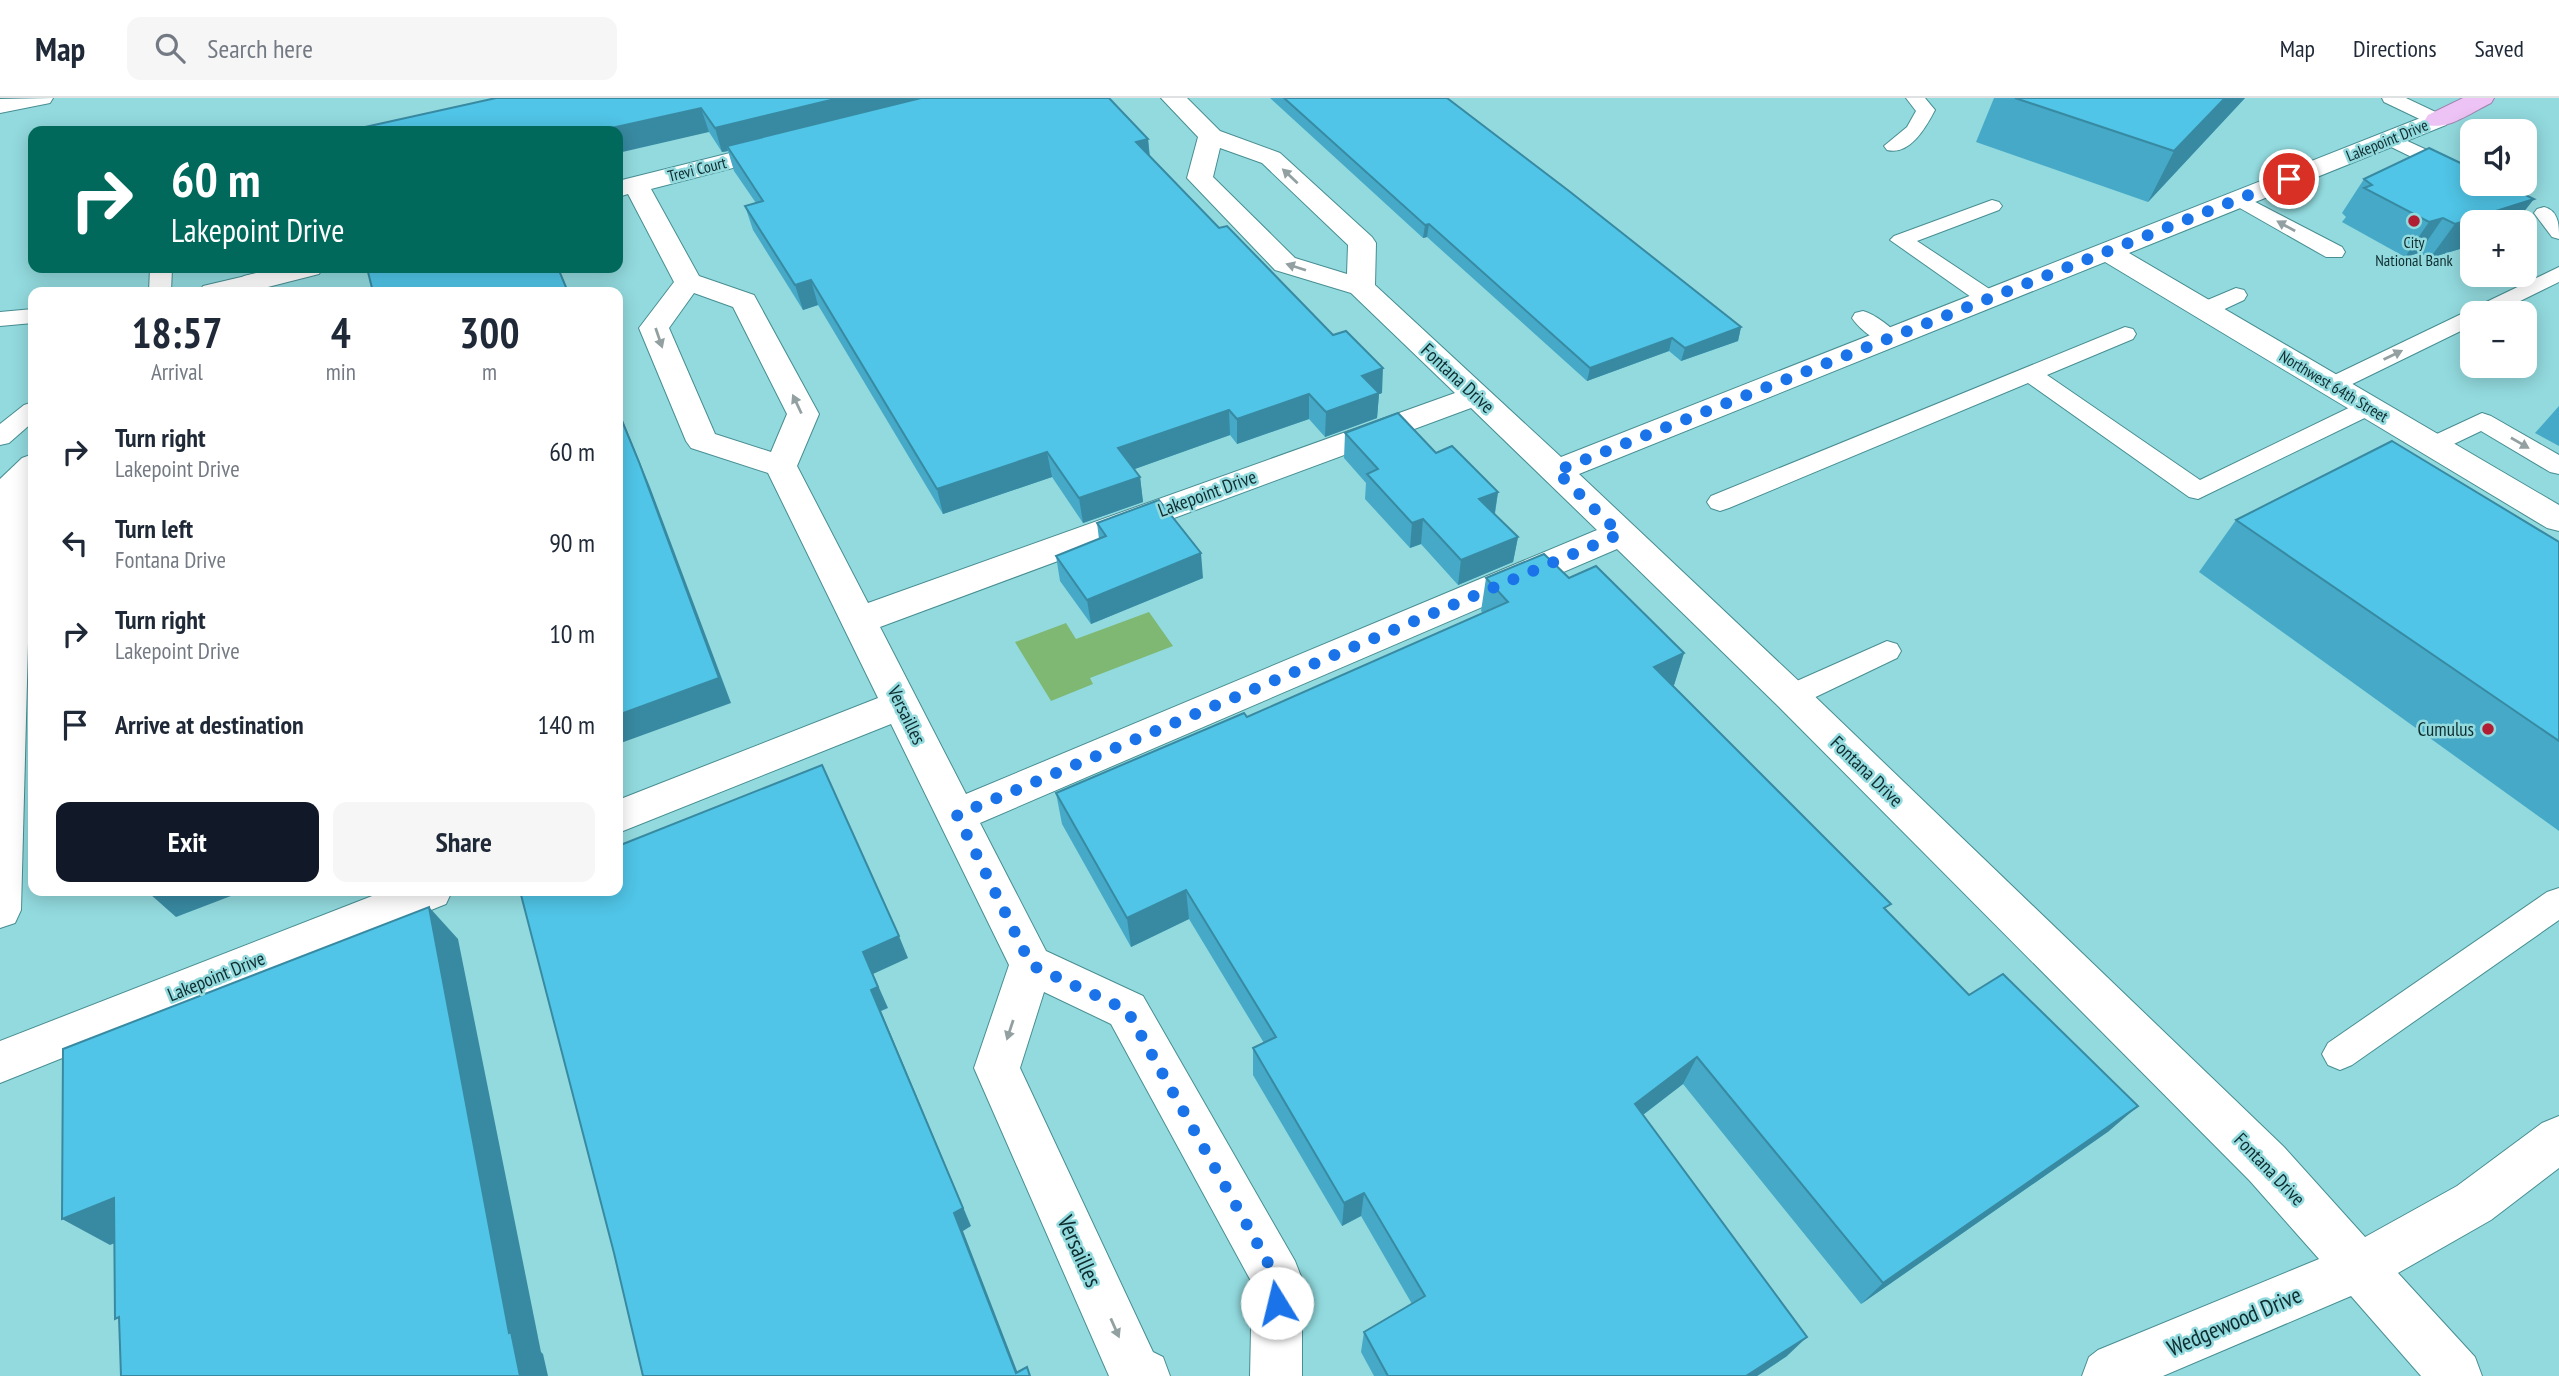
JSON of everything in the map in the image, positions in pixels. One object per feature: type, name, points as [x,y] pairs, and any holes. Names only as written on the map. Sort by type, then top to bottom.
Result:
[{"type":"highway","points":[[2437,120],[2482,98]]},
{"type":"street","points":[[0,106],[41,98]]},
{"type":"street","points":[[1172,98],[1211,136],[1271,158],[1362,243],[1361,287]]},
{"type":"street","name":"Lakepoint Drive","points":[[1556,471],[2437,120]]},
{"type":"street","name":"Fontana Drive","points":[[1211,136],[1200,178],[1275,255],[1285,264],[1361,287],[1791,696],[2267,1164],[2360,1267]]},
{"type":"street","name":"Trevi Court","points":[[627,187],[807,142]]},
{"type":"street","points":[[627,187],[688,282],[744,301],[803,414],[781,466],[702,441],[654,328],[688,282]]},
{"type":"street","name":"Northwest 64th Street","points":[[2108,252],[2559,520]]},
{"type":"street","points":[[248,287],[293,273]]},
{"type":"street","name":"Lakepoint Drive","points":[[860,620],[1475,396]]},
{"type":"street","name":"Versailles","points":[[781,466],[1031,965],[997,1068],[1134,1371],[1144,1376]]},
{"type":"street","points":[[0,910],[16,480],[28,470]]},
{"type":"street","points":[[957,815],[1620,534]]},
{"type":"street","points":[[623,815],[901,704]]},
{"type":"street","name":"Lakepoint Drive","points":[[0,1062],[418,896]]},
{"type":"street","points":[[1031,965],[1127,1010],[1277,1279],[1276,1376]]},
{"type":"street","name":"Wedgewood Drive","points":[[2108,1376],[2117,1369],[2360,1267],[2474,1203],[2559,1139]]},
{"type":"street","points":[[2360,1267],[2456,1376]]},
{"type":"lane","points":[[1894,146],[1915,130],[1926,110],[1915,98]]},
{"type":"lane","points":[[2390,98],[2437,120]]},
{"type":"lane","points":[[2390,139],[2433,160]]},
{"type":"lane","points":[[2238,200],[2334,252]]},
{"type":"lane","points":[[1989,299],[1901,240],[1992,206]]},
{"type":"lane","points":[[2544,213],[2559,233]]},
{"type":"lane","points":[[2504,301],[2559,274]]},
{"type":"lane","points":[[2206,309],[2236,295]]},
{"type":"lane","points":[[0,319],[28,316]]},
{"type":"lane","points":[[1863,318],[1889,338]]},
{"type":"lane","points":[[2332,385],[2460,322]]},
{"type":"lane","points":[[1720,502],[2125,334]]},
{"type":"lane","points":[[2029,373],[2198,491],[2369,407]]},
{"type":"lane","points":[[0,437],[28,414]]},
{"type":"lane","points":[[2435,446],[2482,421],[2559,466]]},
{"type":"lane","points":[[1791,696],[1887,651]]},
{"type":"lane","points":[[2340,1054],[2559,902]]},
{"type":"shaded area","points":[[1149,612],[1173,646],[1090,678],[1093,684],[1051,701],[1015,642],[1066,623],[1076,639]]},
{"type":"building","points":[[496,98],[839,98],[715,128],[701,108],[620,126],[370,126]]},
{"type":"building","points":[[921,98],[1109,98],[1148,139],[1136,142],[1219,228],[1227,226],[1333,335],[1346,331],[1383,368],[1362,376],[1379,393],[1326,412],[1309,394],[1237,419],[1229,410],[1118,448],[1140,477],[1079,498],[1047,452],[937,489],[811,280],[795,285],[745,206],[763,201],[727,146]]},
{"type":"building","points":[[1284,98],[1447,98],[1741,327],[1685,348],[1672,338],[1590,368]]},
{"type":"building","points":[[2015,98],[2225,98],[2174,151]]},
{"type":"building","points":[[2429,148],[2460,163],[2460,196],[2528,196],[2534,199],[2499,210],[2460,210],[2460,222],[2455,224],[2443,218],[2429,222],[2364,188],[2372,185],[2364,179]]},
{"type":"building","points":[[368,273],[560,273],[566,287],[372,287]]},
{"type":"building","points":[[1398,413],[1436,453],[1452,446],[1498,492],[1479,499],[1518,537],[1461,560],[1423,519],[1412,523],[1367,474],[1378,469],[1345,433]]},
{"type":"building","points":[[623,423],[639,462],[719,678],[623,713]]},
{"type":"building","points":[[2392,441],[2559,542],[2559,741],[2236,520]]},
{"type":"building","points":[[1159,500],[1201,553],[1087,600],[1056,556],[1106,536],[1097,523]]},
{"type":"building","points":[[1544,554],[1569,578],[1596,566],[1684,653],[1654,667],[1891,904],[1884,908],[1969,995],[2003,974],[2138,1106],[1883,1283],[1697,1057],[1635,1104],[1807,1337],[1746,1376],[1388,1376],[1364,1332],[1425,1296],[1364,1193],[1344,1203],[1253,1048],[1276,1037],[1186,890],[1127,918],[1056,793],[1244,713],[1247,717],[1508,602],[1486,578]]},
{"type":"building","points":[[822,765],[899,936],[863,952],[878,987],[871,990],[963,1208],[954,1213],[1016,1373],[1027,1367],[1030,1376],[643,1376],[614,1253],[521,896],[623,896],[623,844]]},
{"type":"building","points":[[429,907],[509,1333],[511,1332],[520,1376],[121,1376],[119,1317],[115,1319],[114,1198],[62,1219],[63,1049]]},
{"type":"place","name":"City National Bank","points":[[2414,221]]},
{"type":"place","name":"Cumulus","points":[[2488,729]]},
{"type":"route","points":[[1277,1303],[1277,1279],[1127,1010],[1031,965],[957,815],[1620,534],[1556,471],[2289,179]]}]
